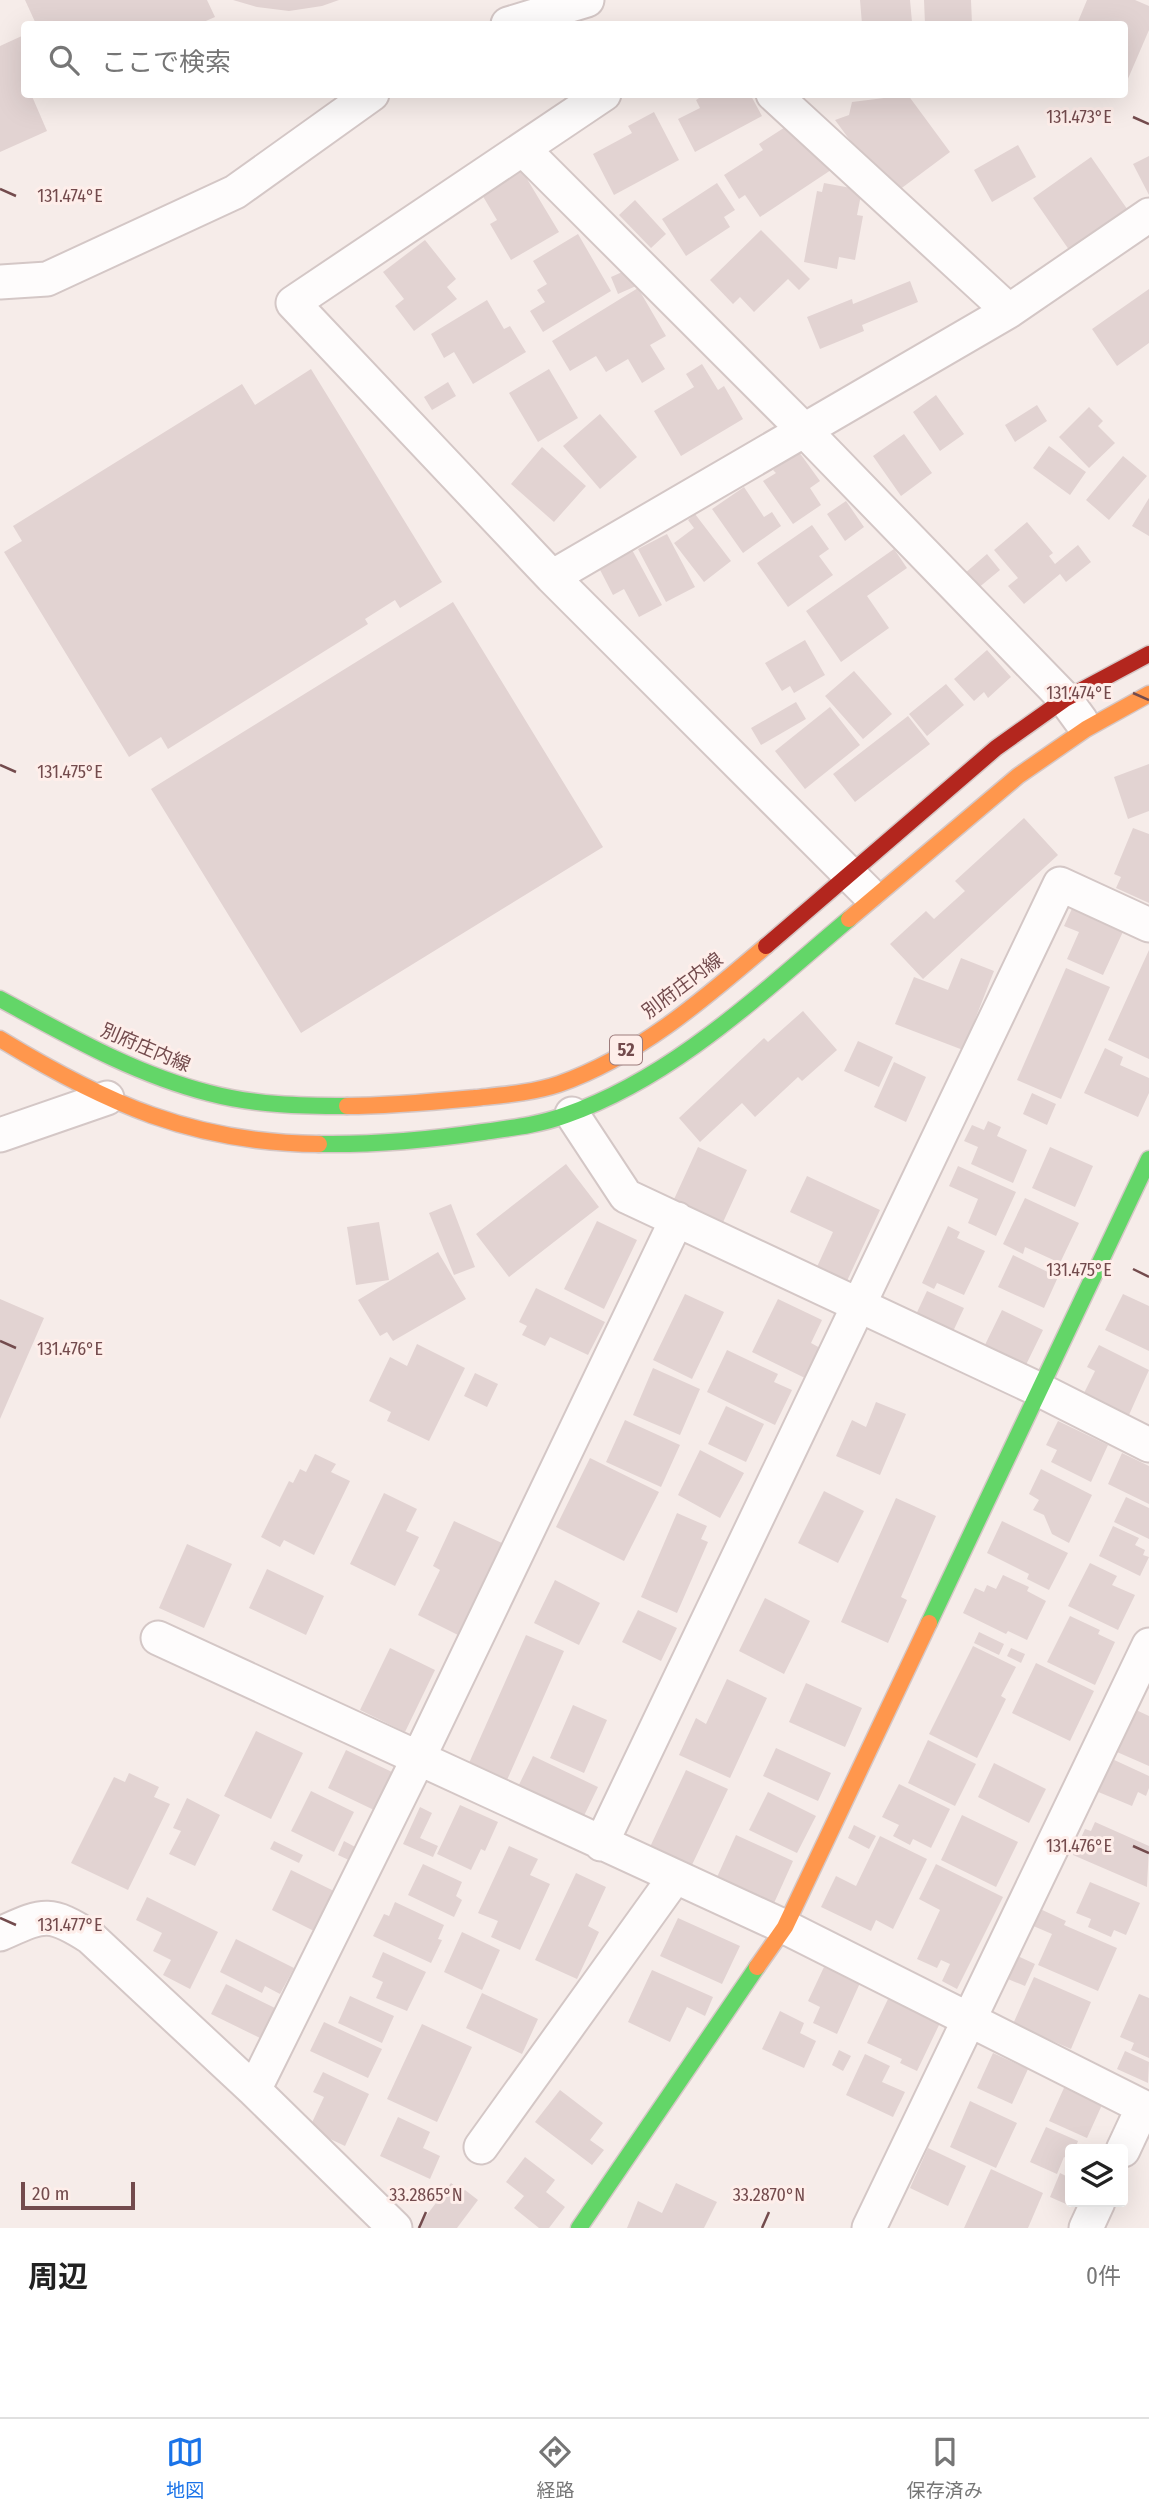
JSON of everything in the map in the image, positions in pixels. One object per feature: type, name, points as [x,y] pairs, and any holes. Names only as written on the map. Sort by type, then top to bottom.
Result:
[{"type":"main road","name":"別府庄内線","points":[[0,999],[124,1065],[179,1085],[234,1098],[291,1105],[354,1108],[489,1097],[559,1084],[610,1060],[707,996],[996,748],[1065,699],[1149,654]]},
{"type":"main road","name":"52","points":[[0,1040],[49,1069],[107,1098],[167,1122],[239,1139],[335,1147],[424,1141],[499,1130],[572,1114],[625,1089],[681,1057],[729,1020],[1018,776],[1086,729],[1149,694]]},
{"type":"main road","points":[[579,2228],[785,1927],[1149,1159]]},
{"type":"street","points":[[518,21],[587,0]]},
{"type":"street","points":[[0,282],[47,279],[235,192],[366,98]]},
{"type":"street","points":[[598,98],[293,303],[552,578],[873,898]]},
{"type":"street","points":[[777,98],[1009,311]]},
{"type":"street","points":[[523,149],[804,430],[1065,699],[1086,729]]},
{"type":"street","points":[[552,578],[1009,311],[1149,215]]},
{"type":"street","points":[[601,1844],[1060,884],[1149,925]]},
{"type":"street","points":[[0,1135],[107,1098]]},
{"type":"street","points":[[572,1114],[626,1195],[1040,1390],[1149,1445]]},
{"type":"street","points":[[254,2090],[419,1757],[677,1219]]},
{"type":"street","points":[[158,1638],[785,1927],[1146,2109],[1126,2144]]},
{"type":"street","points":[[869,2228],[1149,1645]]},
{"type":"street","points":[[481,2147],[675,1877]]},
{"type":"street","points":[[0,1934],[44,1917],[69,1924],[90,1937],[254,2090],[395,2228]]},
{"type":"street","points":[[1086,2228],[1096,2207]]},
{"type":"building","points":[[25,0],[207,0],[215,17],[206,21],[35,21]]},
{"type":"building","points":[[233,0],[339,0],[322,6],[289,11],[257,7]]},
{"type":"building","points":[[860,0],[910,0],[912,21],[862,21]]},
{"type":"building","points":[[924,0],[971,0],[972,21],[925,21]]},
{"type":"building","points":[[1087,0],[1135,0],[1149,6],[1149,30],[1128,79],[1128,21],[1078,21]]},
{"type":"building","points":[[21,36],[21,98],[33,98],[47,131],[0,152],[0,46]]},
{"type":"building","points":[[752,98],[762,116],[695,152],[678,119],[700,108],[696,100]]},
{"type":"building","points":[[910,98],[950,152],[891,196],[835,120],[849,115],[852,102]]},
{"type":"building","points":[[654,112],[679,160],[614,195],[593,154],[632,133],[628,126]]},
{"type":"building","points":[[793,122],[817,159],[822,156],[831,170],[760,217],[745,195],[739,199],[724,175],[763,150],[759,144]]},
{"type":"building","points":[[1018,145],[1036,177],[992,202],[974,170]]},
{"type":"building","points":[[1149,156],[1149,195],[1133,164]]},
{"type":"building","points":[[1091,157],[1132,216],[1074,257],[1033,198]]},
{"type":"building","points":[[521,169],[559,232],[511,260],[490,224],[497,220],[481,193]]},
{"type":"building","points":[[717,183],[735,210],[724,217],[730,227],[686,256],[662,219]]},
{"type":"building","points":[[824,183],[862,190],[857,215],[863,216],[855,260],[839,257],[837,269],[804,262],[817,191],[822,192]]},
{"type":"building","points":[[635,200],[666,234],[651,248],[619,215]]},
{"type":"building","points":[[761,230],[810,279],[799,290],[788,279],[754,312],[740,297],[733,304],[710,280]]},
{"type":"building","points":[[578,234],[611,291],[543,332],[530,311],[545,302],[537,290],[547,284],[533,261]]},
{"type":"building","points":[[425,240],[456,279],[447,287],[457,299],[414,331],[395,306],[404,299],[383,272]]},
{"type":"building","points":[[629,269],[636,286],[618,294],[611,277]]},
{"type":"building","points":[[910,281],[918,302],[862,325],[864,331],[820,349],[807,317],[852,299],[853,304]]},
{"type":"building","points":[[638,288],[666,336],[650,345],[665,369],[642,383],[628,359],[606,372],[596,356],[570,371],[552,341]]},
{"type":"building","points":[[1149,289],[1149,343],[1117,366],[1092,329]]},
{"type":"building","points":[[487,300],[504,329],[510,326],[526,352],[473,384],[454,352],[444,358],[431,334]]},
{"type":"building","points":[[702,364],[718,390],[724,386],[743,419],[681,456],[654,411],[694,387],[686,374]]},
{"type":"building","points":[[311,369],[442,582],[400,608],[395,600],[365,619],[368,624],[168,749],[161,737],[129,757],[4,552],[22,541],[13,526],[242,384],[255,405]]},
{"type":"building","points":[[549,369],[578,418],[538,442],[509,393]]},
{"type":"building","points":[[448,382],[456,396],[432,410],[424,397]]},
{"type":"building","points":[[936,395],[964,434],[940,451],[913,412]]},
{"type":"building","points":[[1037,405],[1047,421],[1015,442],[1005,425]]},
{"type":"building","points":[[1089,407],[1103,421],[1098,426],[1115,443],[1089,468],[1059,437]]},
{"type":"building","points":[[600,414],[637,457],[600,489],[563,446]]},
{"type":"building","points":[[904,434],[932,473],[901,496],[873,456]]},
{"type":"building","points":[[1049,446],[1086,472],[1070,495],[1033,468]]},
{"type":"building","points":[[542,447],[586,486],[554,522],[511,484]]},
{"type":"building","points":[[799,452],[820,481],[810,488],[821,505],[793,524],[763,481],[776,473],[773,470]]},
{"type":"building","points":[[1123,456],[1147,476],[1109,520],[1086,500]]},
{"type":"building","points":[[744,487],[764,517],[772,512],[781,526],[743,553],[712,509]]},
{"type":"building","points":[[1149,498],[1149,536],[1132,526]]},
{"type":"building","points":[[846,501],[864,527],[845,541],[827,514]]},
{"type":"building","points":[[695,514],[731,561],[704,582],[674,543],[694,528],[688,520]]},
{"type":"building","points":[[1027,522],[1053,553],[1049,556],[1055,564],[1078,545],[1091,562],[1066,582],[1060,574],[1024,604],[1008,586],[1018,578],[994,550]]},
{"type":"building","points":[[812,525],[829,549],[819,556],[833,575],[788,607],[757,563]]},
{"type":"building","points":[[667,534],[695,587],[666,602],[638,549]]},
{"type":"building","points":[[630,546],[662,605],[639,617],[624,589],[613,595],[597,564]]},
{"type":"building","points":[[894,549],[907,568],[867,596],[889,628],[841,662],[806,611]]},
{"type":"building","points":[[987,554],[1000,570],[977,589],[964,574]]},
{"type":"building","points":[[453,602],[603,847],[301,1033],[151,789]]},
{"type":"building","points":[[805,640],[825,675],[794,693],[790,686],[782,691],[765,663]]},
{"type":"building","points":[[987,650],[1011,677],[988,698],[984,692],[974,701],[954,679]]},
{"type":"building","points":[[854,671],[892,714],[863,739],[825,696]]},
{"type":"building","points":[[946,684],[964,705],[927,736],[909,714]]},
{"type":"building","points":[[796,702],[806,719],[761,745],[751,728]]},
{"type":"building","points":[[830,707],[860,745],[805,789],[775,751]]},
{"type":"building","points":[[908,716],[930,744],[855,802],[833,774]]},
{"type":"building","points":[[1149,764],[1149,811],[1128,819],[1114,777]]},
{"type":"building","points":[[1024,818],[1058,855],[923,979],[890,944],[926,911],[934,919],[965,891],[955,881]]},
{"type":"building","points":[[1133,828],[1149,834],[1149,903],[1116,888],[1121,877],[1114,874]]},
{"type":"building","points":[[1076,900],[1127,923],[1103,975],[1067,959],[1079,932],[1064,926]]},
{"type":"building","points":[[1149,950],[1149,1059],[1108,1040]]},
{"type":"building","points":[[961,958],[994,971],[963,1050],[895,1024],[914,977],[948,990]]},
{"type":"building","points":[[1066,968],[1110,987],[1061,1099],[1017,1080]]},
{"type":"building","points":[[803,1011],[837,1050],[802,1081],[798,1077],[755,1117],[742,1103],[700,1142],[679,1118],[764,1038],[768,1042]]},
{"type":"building","points":[[858,1041],[893,1057],[879,1087],[844,1071]]},
{"type":"building","points":[[1105,1048],[1123,1057],[1120,1065],[1149,1078],[1149,1093],[1138,1117],[1084,1093]]},
{"type":"building","points":[[894,1062],[926,1077],[906,1122],[874,1107]]},
{"type":"building","points":[[1032,1093],[1056,1104],[1047,1125],[1023,1114]]},
{"type":"building","points":[[988,1121],[1001,1127],[997,1136],[1027,1150],[1013,1183],[971,1164],[978,1147],[964,1141],[972,1125],[984,1130]]},
{"type":"building","points":[[698,1147],[747,1170],[719,1231],[670,1208]]},
{"type":"building","points":[[1050,1147],[1093,1166],[1075,1207],[1032,1188]]},
{"type":"building","points":[[566,1164],[599,1207],[509,1277],[476,1234]]},
{"type":"building","points":[[958,1166],[1016,1192],[996,1236],[968,1223],[978,1199],[949,1186]]},
{"type":"building","points":[[807,1176],[880,1210],[846,1283],[816,1269],[833,1232],[790,1212]]},
{"type":"building","points":[[1025,1198],[1079,1223],[1060,1263],[1025,1247],[1023,1254],[1003,1244]]},
{"type":"building","points":[[451,1204],[475,1267],[454,1275],[429,1213]]},
{"type":"building","points":[[597,1221],[637,1240],[604,1309],[564,1289]]},
{"type":"building","points":[[379,1222],[389,1280],[356,1285],[347,1227]]},
{"type":"building","points":[[948,1226],[960,1232],[957,1238],[985,1251],[964,1295],[937,1283],[934,1289],[922,1283]]},
{"type":"building","points":[[438,1252],[466,1299],[393,1341],[387,1332],[380,1336],[358,1300]]},
{"type":"building","points":[[1013,1255],[1058,1277],[1044,1308],[998,1287]]},
{"type":"building","points":[[536,1288],[605,1322],[588,1355],[550,1337],[545,1346],[522,1335],[527,1326],[519,1322]]},
{"type":"building","points":[[927,1291],[964,1308],[949,1340],[912,1323]]},
{"type":"building","points":[[685,1294],[724,1312],[692,1379],[653,1360]]},
{"type":"building","points":[[1123,1294],[1149,1306],[1149,1351],[1105,1330]]},
{"type":"building","points":[[0,1299],[44,1318],[0,1419]]},
{"type":"building","points":[[778,1299],[822,1320],[811,1343],[822,1349],[807,1379],[752,1352]]},
{"type":"building","points":[[1002,1310],[1043,1330],[1022,1373],[981,1353]]},
{"type":"building","points":[[417,1344],[465,1368],[429,1441],[387,1421],[391,1412],[369,1401],[390,1357],[407,1366]]},
{"type":"building","points":[[1099,1345],[1149,1370],[1129,1415],[1084,1393],[1095,1371],[1087,1367]]},
{"type":"building","points":[[727,1350],[778,1374],[774,1382],[792,1390],[775,1425],[707,1392]]},
{"type":"building","points":[[653,1368],[700,1389],[680,1435],[633,1415]]},
{"type":"building","points":[[475,1373],[498,1384],[487,1407],[464,1396]]},
{"type":"building","points":[[876,1402],[906,1414],[880,1475],[836,1456],[852,1420],[866,1427]]},
{"type":"building","points":[[726,1406],[764,1424],[746,1462],[708,1444]]},
{"type":"building","points":[[625,1420],[680,1445],[661,1487],[606,1462]]},
{"type":"building","points":[[1058,1421],[1108,1445],[1091,1482],[1051,1462],[1057,1450],[1046,1445]]},
{"type":"building","points":[[700,1450],[744,1473],[720,1518],[678,1495]]},
{"type":"building","points":[[1122,1453],[1149,1466],[1149,1504],[1108,1484]]},
{"type":"building","points":[[315,1454],[336,1464],[331,1472],[350,1481],[314,1555],[284,1540],[280,1547],[261,1537],[289,1481],[293,1483],[300,1469],[306,1472]]},
{"type":"building","points":[[590,1458],[659,1492],[624,1561],[556,1527]]},
{"type":"building","points":[[1041,1469],[1092,1495],[1069,1543],[1052,1534],[1044,1515],[1033,1510],[1039,1500],[1029,1494]]},
{"type":"building","points":[[824,1491],[864,1511],[838,1563],[798,1543]]},
{"type":"building","points":[[384,1493],[417,1509],[406,1531],[419,1537],[395,1586],[350,1564]]},
{"type":"building","points":[[1126,1497],[1149,1508],[1149,1539],[1114,1522]]},
{"type":"building","points":[[896,1498],[936,1516],[901,1597],[907,1600],[888,1643],[841,1622]]},
{"type":"building","points":[[677,1513],[707,1526],[701,1539],[708,1542],[677,1613],[641,1597]]},
{"type":"building","points":[[454,1521],[502,1543],[458,1635],[418,1615],[440,1570],[433,1566]]},
{"type":"building","points":[[1002,1521],[1068,1553],[1049,1590],[1027,1579],[1029,1574],[987,1553]]},
{"type":"building","points":[[1113,1526],[1139,1538],[1135,1545],[1145,1550],[1143,1555],[1149,1557],[1140,1576],[1099,1556]]},
{"type":"building","points":[[187,1544],[232,1564],[204,1628],[159,1608]]},
{"type":"building","points":[[1090,1563],[1117,1576],[1112,1585],[1135,1595],[1118,1630],[1068,1606]]},
{"type":"building","points":[[267,1569],[324,1596],[306,1635],[249,1608]]},
{"type":"building","points":[[1003,1575],[1029,1587],[1027,1591],[1046,1601],[1027,1640],[1008,1631],[1006,1634],[963,1613],[975,1588],[984,1592],[987,1585],[996,1589]]},
{"type":"building","points":[[555,1580],[600,1603],[579,1645],[534,1623]]},
{"type":"building","points":[[765,1598],[810,1621],[784,1674],[739,1651]]},
{"type":"building","points":[[638,1610],[677,1628],[661,1661],[622,1642]]},
{"type":"building","points":[[1070,1616],[1100,1630],[1098,1634],[1115,1642],[1095,1685],[1047,1662]]},
{"type":"building","points":[[979,1632],[1004,1644],[999,1655],[974,1643]]},
{"type":"building","points":[[526,1635],[564,1651],[503,1789],[465,1772]]},
{"type":"building","points":[[973,1646],[1016,1667],[1001,1696],[1006,1699],[977,1758],[929,1734]]},
{"type":"building","points":[[390,1648],[435,1670],[405,1732],[360,1710]]},
{"type":"building","points":[[1011,1648],[1025,1654],[1021,1663],[1007,1656]]},
{"type":"building","points":[[1036,1663],[1094,1691],[1070,1741],[1012,1713]]},
{"type":"building","points":[[727,1679],[767,1698],[730,1778],[679,1755],[696,1718],[706,1724]]},
{"type":"building","points":[[806,1683],[862,1708],[845,1747],[789,1722]]},
{"type":"building","points":[[573,1705],[607,1720],[584,1773],[550,1758]]},
{"type":"building","points":[[1136,1710],[1149,1716],[1149,1766],[1117,1752]]},
{"type":"building","points":[[256,1731],[303,1753],[271,1819],[224,1796]]},
{"type":"building","points":[[928,1740],[976,1764],[955,1806],[908,1783]]},
{"type":"building","points":[[776,1748],[831,1773],[818,1801],[763,1776]]},
{"type":"building","points":[[346,1750],[392,1772],[374,1810],[328,1788]]},
{"type":"building","points":[[533,1756],[598,1787],[578,1828],[513,1797]]},
{"type":"building","points":[[1110,1758],[1149,1776],[1146,1796],[1138,1792],[1132,1806],[1096,1791]]},
{"type":"building","points":[[994,1763],[1046,1789],[1029,1823],[978,1797]]},
{"type":"building","points":[[686,1770],[728,1789],[691,1867],[650,1847]]},
{"type":"building","points":[[129,1773],[159,1787],[154,1797],[170,1804],[128,1890],[71,1863],[114,1777],[125,1782]]},
{"type":"building","points":[[899,1784],[950,1809],[931,1848],[913,1839],[910,1845],[893,1836],[899,1825],[882,1817]]},
{"type":"building","points":[[311,1791],[354,1812],[334,1852],[291,1831]]},
{"type":"building","points":[[768,1792],[816,1816],[797,1853],[749,1830]]},
{"type":"building","points":[[187,1798],[220,1815],[195,1866],[169,1854],[181,1831],[173,1828]]},
{"type":"building","points":[[460,1805],[498,1822],[485,1851],[481,1849],[471,1870],[437,1854]]},
{"type":"building","points":[[420,1807],[432,1813],[420,1838],[438,1846],[433,1857],[403,1844]]},
{"type":"building","points":[[962,1815],[1018,1842],[996,1887],[941,1860]]},
{"type":"building","points":[[1095,1822],[1149,1846],[1147,1887],[1073,1855],[1085,1829],[1091,1831]]},
{"type":"building","points":[[854,1825],[876,1836],[869,1849],[848,1838]]},
{"type":"building","points":[[736,1835],[793,1861],[770,1912],[713,1886]]},
{"type":"building","points":[[880,1836],[927,1859],[893,1929],[876,1920],[871,1931],[821,1907],[836,1876],[856,1886]]},
{"type":"building","points":[[274,1841],[303,1855],[299,1863],[270,1849]]},
{"type":"building","points":[[344,1841],[357,1848],[351,1861],[338,1855]]},
{"type":"building","points":[[509,1846],[538,1859],[530,1875],[550,1884],[520,1950],[491,1937],[498,1921],[478,1913]]},
{"type":"building","points":[[423,1864],[462,1882],[456,1896],[462,1900],[454,1917],[408,1895]]},
{"type":"building","points":[[936,1864],[1003,1897],[957,1989],[942,1981],[950,1964],[941,1960],[937,1968],[917,1959],[940,1910],[919,1899]]},
{"type":"building","points":[[291,1870],[336,1892],[316,1932],[272,1910]]},
{"type":"building","points":[[576,1873],[606,1887],[588,1926],[599,1932],[577,1979],[535,1960]]},
{"type":"building","points":[[1090,1882],[1140,1903],[1126,1935],[1114,1930],[1111,1937],[1088,1927],[1091,1919],[1076,1913]]},
{"type":"building","points":[[147,1897],[218,1932],[190,1989],[163,1975],[171,1960],[153,1951],[162,1933],[136,1920]]},
{"type":"building","points":[[395,1902],[444,1925],[438,1939],[442,1940],[431,1963],[373,1936],[384,1914],[389,1916]]},
{"type":"building","points":[[1038,1908],[1066,1921],[1064,1925],[1117,1948],[1098,1991],[1038,1965],[1052,1934],[1031,1925]]},
{"type":"building","points":[[678,1918],[740,1946],[722,1984],[660,1956]]},
{"type":"building","points":[[462,1932],[500,1950],[482,1990],[444,1972]]},
{"type":"building","points":[[236,1939],[294,1968],[280,1994],[265,1986],[262,1993],[220,1972]]},
{"type":"building","points":[[383,1952],[426,1972],[407,2011],[376,1998],[383,1982],[372,1977]]},
{"type":"building","points":[[1013,1954],[1035,1964],[1025,1986],[1003,1977]]},
{"type":"building","points":[[824,1967],[860,1983],[837,2034],[813,2023],[820,2007],[808,2001]]},
{"type":"building","points":[[652,1970],[713,1997],[705,2016],[687,2007],[670,2042],[628,2022]]},
{"type":"building","points":[[1034,1977],[1091,2002],[1071,2049],[1013,2024]]},
{"type":"building","points":[[226,1984],[277,2009],[262,2039],[211,2014]]},
{"type":"building","points":[[482,1993],[538,2019],[522,2054],[466,2028]]},
{"type":"building","points":[[1139,1994],[1149,1998],[1149,2058],[1131,2050],[1134,2043],[1120,2037]]},
{"type":"building","points":[[350,1996],[394,2016],[382,2043],[338,2023]]},
{"type":"building","points":[[888,1999],[940,2023],[917,2071],[900,2063],[902,2059],[867,2043]]},
{"type":"building","points":[[780,2011],[804,2023],[800,2033],[816,2041],[804,2068],[762,2049]]},
{"type":"building","points":[[324,2022],[382,2049],[368,2078],[310,2051]]},
{"type":"building","points":[[422,2024],[472,2047],[437,2122],[387,2099]]},
{"type":"building","points":[[839,2050],[851,2056],[843,2071],[832,2065]]},
{"type":"building","points":[[1125,2051],[1149,2062],[1148,2083],[1117,2069]]},
{"type":"building","points":[[993,2053],[1028,2069],[1012,2104],[977,2088]]},
{"type":"building","points":[[865,2054],[890,2066],[882,2082],[905,2092],[893,2117],[846,2095]]},
{"type":"building","points":[[323,2072],[369,2094],[345,2146],[309,2129],[324,2097],[313,2092]]},
{"type":"building","points":[[1068,2079],[1106,2096],[1087,2138],[1049,2121]]},
{"type":"building","points":[[560,2090],[603,2123],[590,2140],[604,2150],[592,2165],[535,2122]]},
{"type":"building","points":[[970,2101],[1017,2123],[996,2168],[950,2147]]},
{"type":"building","points":[[398,2117],[430,2132],[423,2148],[440,2156],[430,2179],[380,2156]]},
{"type":"building","points":[[1046,2127],[1078,2141],[1077,2144],[1065,2144],[1065,2158],[1057,2174],[1030,2162]]},
{"type":"building","points":[[928,2148],[966,2166],[948,2206],[910,2188]]},
{"type":"building","points":[[525,2157],[555,2180],[546,2192],[565,2207],[549,2228],[539,2228],[514,2208],[524,2196],[506,2182]]},
{"type":"building","points":[[991,2169],[1043,2193],[1028,2228],[964,2228]]},
{"type":"building","points":[[1060,2173],[1065,2176],[1065,2204],[1050,2197]]},
{"type":"building","points":[[451,2183],[478,2200],[457,2228],[417,2228]]},
{"type":"building","points":[[676,2183],[717,2202],[704,2228],[627,2228],[638,2201],[662,2213]]},
{"type":"traffic: fast","points":[[319,1144],[401,1141],[514,1128],[566,1115],[606,1099],[681,1056],[750,1003],[849,919]]},
{"type":"traffic: fast","points":[[0,999],[102,1052],[181,1085],[226,1097],[260,1102],[347,1106]]},
{"type":"traffic: fast","points":[[929,1623],[1149,1159]]},
{"type":"traffic: fast","points":[[579,2228],[757,1967]]},
{"type":"traffic: slow","points":[[849,919],[1018,776],[1086,729],[1149,694]]},
{"type":"traffic: slow","points":[[347,1106],[411,1104],[496,1096],[559,1084],[616,1058],[669,1025],[766,946]]},
{"type":"traffic: slow","points":[[0,1039],[76,1082],[152,1115],[231,1136],[273,1142],[319,1144]]},
{"type":"traffic: slow","points":[[757,1967],[785,1927],[929,1623]]},
{"type":"traffic: jam","points":[[766,946],[996,748],[1065,699],[1149,654]]}]
